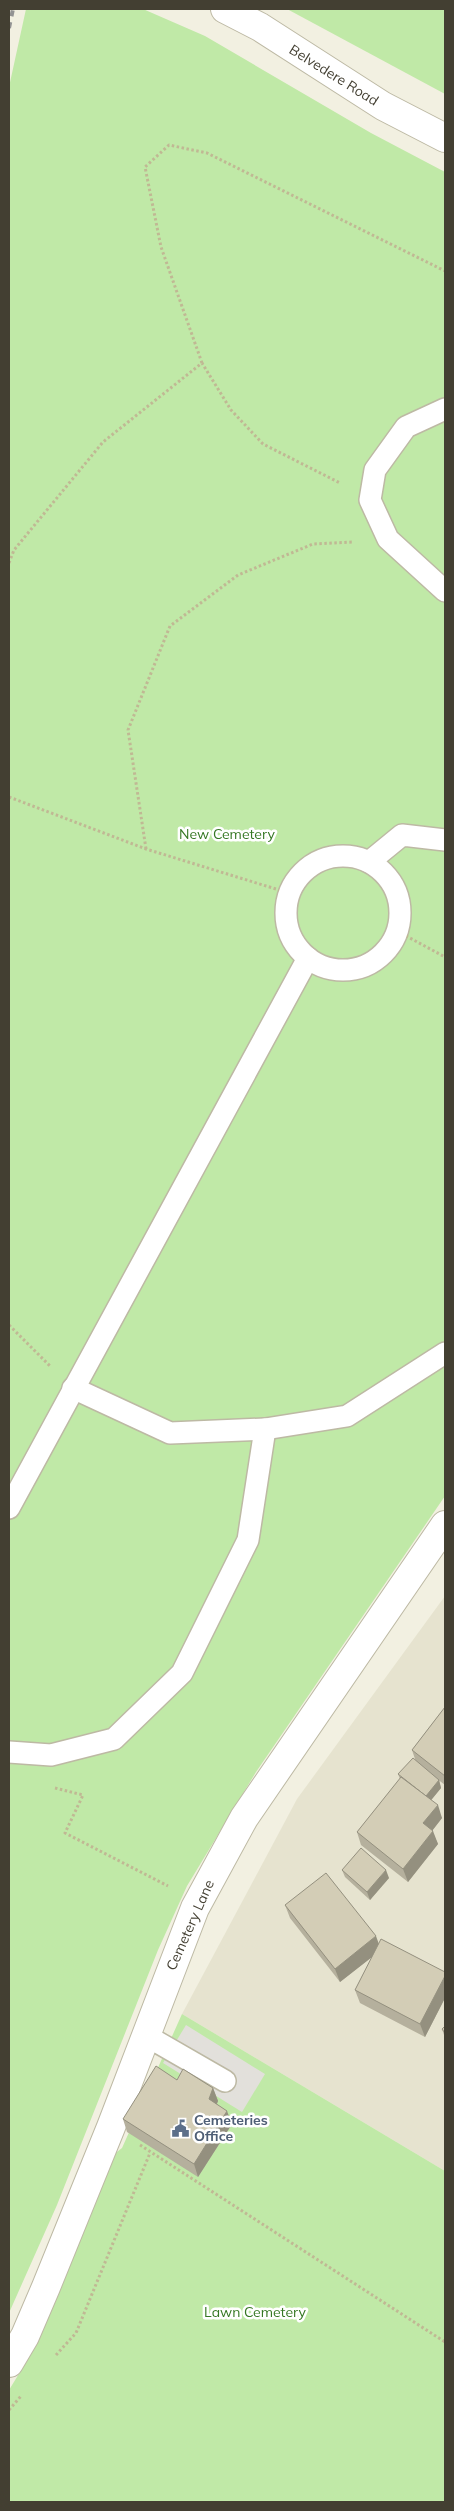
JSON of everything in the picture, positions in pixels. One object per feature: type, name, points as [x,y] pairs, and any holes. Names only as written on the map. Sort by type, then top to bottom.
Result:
[{"type":"street","name":"Belvedere Road","points":[[225,9],[260,27],[383,106],[445,138]]},
{"type":"street","name":"Cemetery Lane","points":[[9,2363],[25,2336],[111,2127],[145,2034],[195,1908],[244,1818],[445,1525]]},
{"type":"lane","points":[[445,409],[406,427],[375,470],[370,500],[388,539],[445,591]]},
{"type":"lane","points":[[369,862],[402,835],[445,840]]},
{"type":"lane","points":[[334,857],[354,857],[369,862],[385,874],[396,891],[400,910],[397,932],[388,949],[373,962],[354,969],[334,970],[308,958],[295,944],[287,925],[286,905],[289,893],[300,876],[315,863],[334,857]]},
{"type":"lane","points":[[9,1508],[308,958]]},
{"type":"lane","points":[[73,1388],[170,1433],[265,1429],[347,1416],[445,1353]]},
{"type":"lane","points":[[9,1752],[51,1755],[114,1739],[182,1673],[248,1540],[265,1429]]},
{"type":"lane","points":[[145,2034],[224,2082]]},
{"type":"path","points":[[370,500],[263,444],[232,410],[202,363],[161,247],[145,167],[169,145],[207,153],[445,271]]},
{"type":"path","points":[[9,563],[14,550],[103,442],[202,363]]},
{"type":"path","points":[[146,849],[128,730],[170,626],[238,575],[313,544],[388,539]]},
{"type":"path","points":[[9,797],[146,849],[289,893]]},
{"type":"path","points":[[397,932],[445,957]]},
{"type":"path","points":[[9,1325],[73,1388]]},
{"type":"path","points":[[46,1785],[82,1795],[64,1833],[175,1890]]},
{"type":"path","points":[[134,2140],[150,2153],[445,2342]]},
{"type":"path","points":[[51,2361],[76,2333],[150,2153]]},
{"type":"path","points":[[9,2410],[27,2389]]},
{"type":"shaded area","points":[[445,1596],[445,2171],[182,2014],[297,1799]]},
{"type":"shaded area","points":[[186,2025],[265,2074],[242,2112],[163,2063]]},
{"type":"green space","name":"New Cemetery","points":[[26,9],[143,9],[205,36],[371,133],[445,172],[445,1496],[256,1772],[187,1886],[158,1950],[57,2205],[9,2313],[9,87]]},
{"type":"green space","points":[[287,9],[445,9],[445,94]]},
{"type":"green space","name":"Lawn Cemetery","points":[[182,2014],[445,2171],[445,2502],[9,2502],[9,2390],[28,2359],[63,2283],[113,2155],[122,2148]]},
{"type":"building","points":[[445,1707],[445,1776],[412,1750]]},
{"type":"building","points":[[413,1758],[439,1780],[426,1796],[398,1774]]},
{"type":"building","points":[[401,1777],[438,1805],[423,1823],[433,1831],[403,1869],[357,1832]]},
{"type":"building","points":[[361,1848],[386,1870],[367,1892],[342,1870]]},
{"type":"building","points":[[326,1873],[376,1936],[335,1969],[285,1905]]},
{"type":"building","points":[[381,1939],[445,1972],[445,1976],[420,2024],[355,1990]]},
{"type":"building","name":"Cemeteries Office","points":[[156,2066],[177,2080],[183,2069],[213,2088],[209,2099],[227,2111],[194,2164],[123,2119]]},
{"type":"railway","points":[[9,28],[13,9]]},
{"type":"place","name":"Cemeteries Office","points":[[180,2128]]}]
